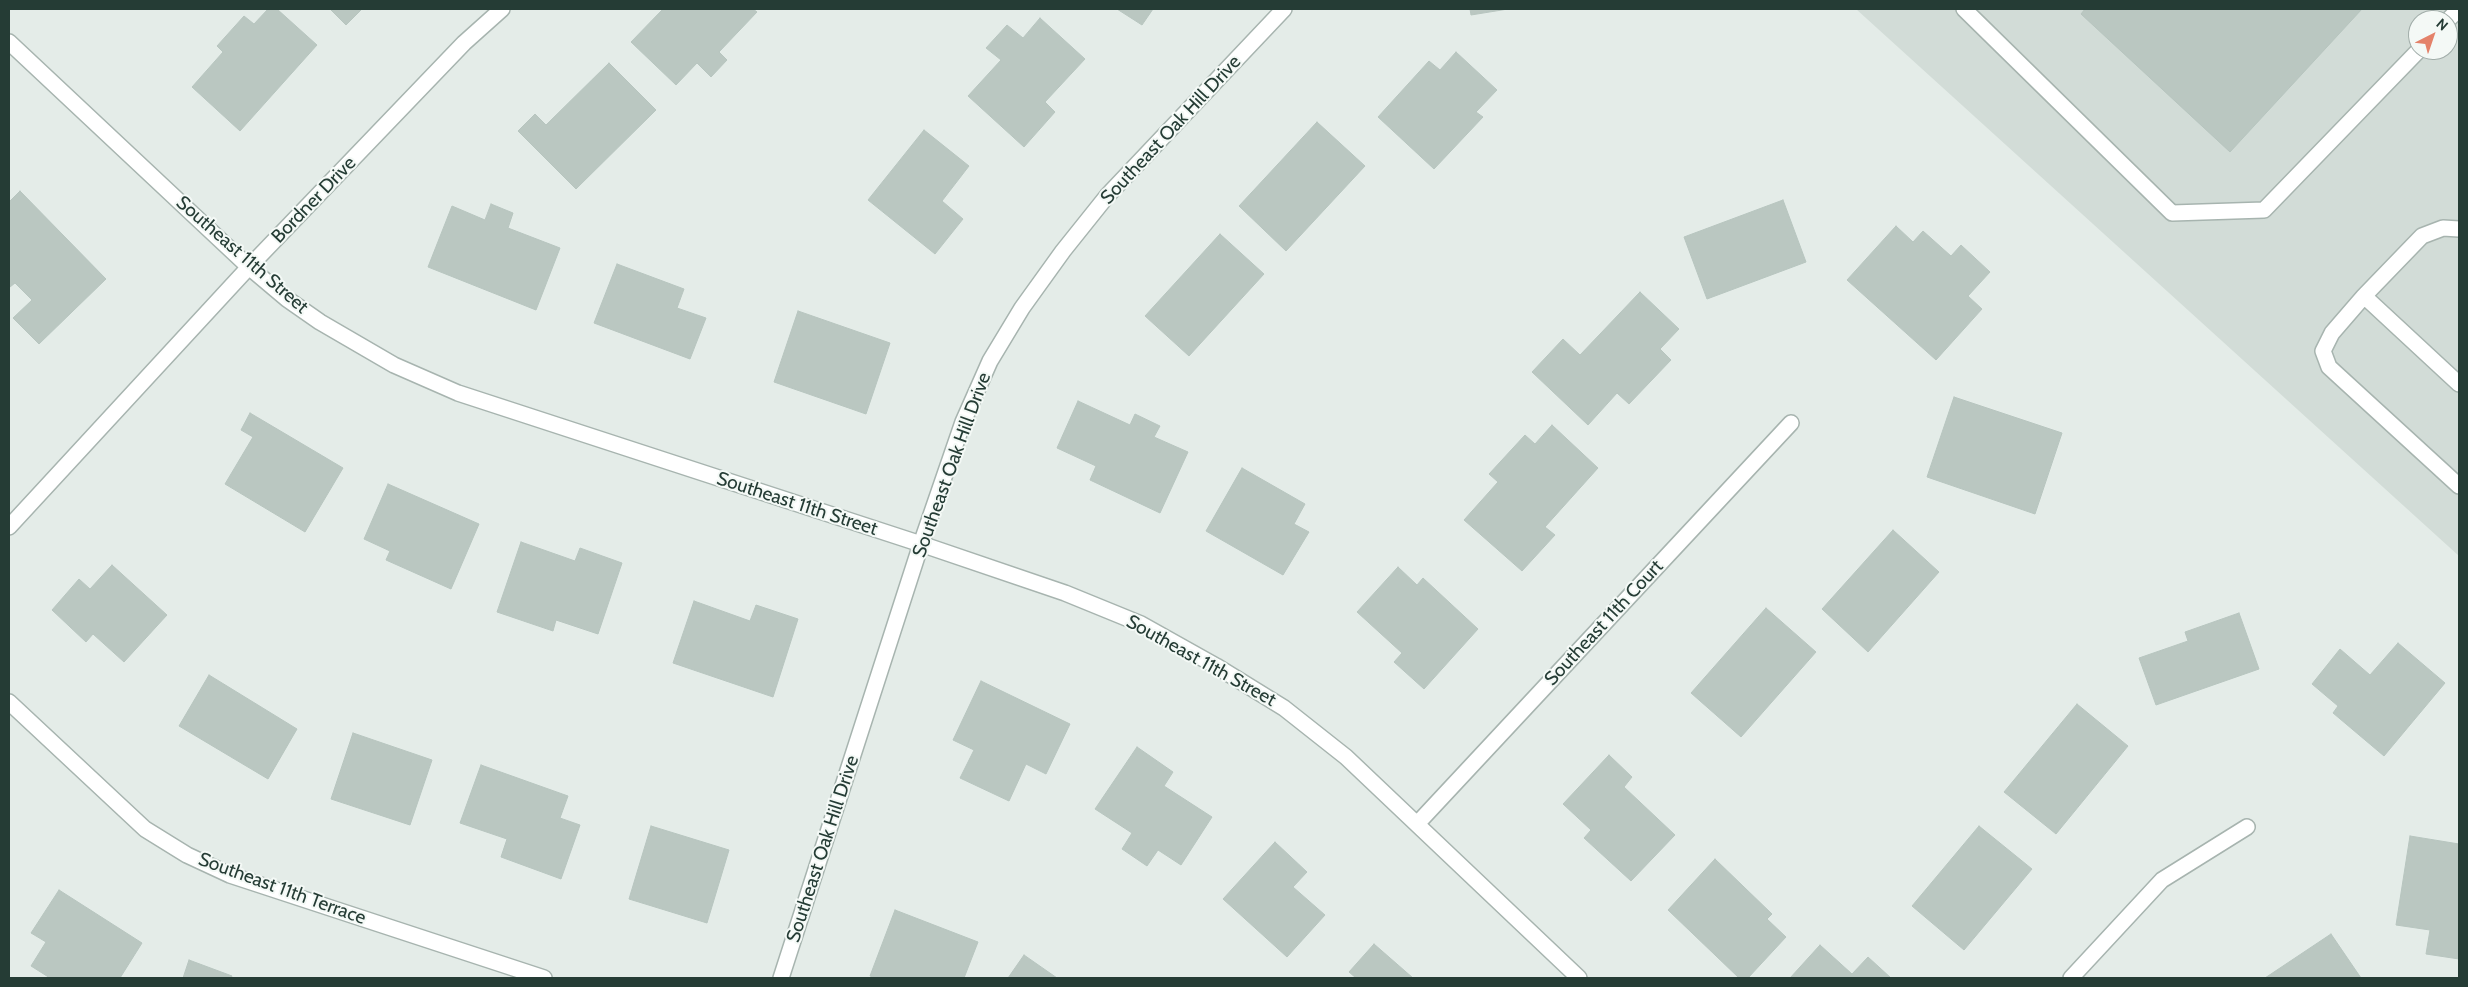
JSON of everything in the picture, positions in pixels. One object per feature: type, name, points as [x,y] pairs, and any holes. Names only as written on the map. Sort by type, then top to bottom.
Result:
[{"type":"street","name":"Bordner Drive","points":[[9,527],[250,267],[464,44],[502,9]]},
{"type":"street","name":"Southeast Oak Hill Drive","points":[[781,978],[921,544],[963,422],[990,361],[1022,308],[1062,251],[1107,196],[1284,9]]},
{"type":"street","points":[[1964,9],[2172,213],[2264,210],[2409,60]]},
{"type":"street","name":"Southeast 11th Street","points":[[9,42],[250,267],[287,299],[320,322],[394,365],[458,393],[921,544],[1064,593],[1141,624],[1216,666],[1284,708],[1330,745],[1579,978]]},
{"type":"street","points":[[2459,229],[2443,228],[2422,236],[2364,296],[2332,333],[2323,351],[2330,367],[2459,486]]},
{"type":"street","points":[[2364,296],[2459,384]]},
{"type":"street","name":"Southeast 11th Court","points":[[1416,824],[1791,423]]},
{"type":"street","name":"Southeast 11th Terrace","points":[[9,702],[145,829],[187,855],[230,875],[544,978]]},
{"type":"street","points":[[2071,978],[2162,880],[2247,827]]},
{"type":"shaded area","points":[[1856,9],[2459,9],[2459,556]]},
{"type":"building","points":[[268,9],[277,9],[317,45],[240,131],[192,87],[223,52],[217,46],[244,16],[254,24]]},
{"type":"building","points":[[330,9],[362,9],[346,25]]},
{"type":"building","points":[[663,9],[753,9],[757,12],[719,52],[727,60],[711,77],[697,63],[676,85],[631,42]]},
{"type":"building","points":[[1117,9],[1153,9],[1142,25]]},
{"type":"building","points":[[1470,9],[1508,9],[1471,15]]},
{"type":"building","points":[[2085,9],[2362,9],[2230,152],[2081,14]]},
{"type":"building","points":[[1040,18],[1085,59],[1045,102],[1055,112],[1024,147],[968,96],[1001,60],[986,48],[1007,25],[1023,38]]},
{"type":"building","points":[[1456,52],[1497,90],[1476,112],[1483,117],[1434,169],[1378,117],[1429,61],[1440,70]]},
{"type":"building","points":[[609,63],[656,110],[576,189],[518,131],[535,114],[546,125]]},
{"type":"building","points":[[1317,122],[1365,166],[1286,251],[1239,206]]},
{"type":"building","points":[[924,130],[969,166],[942,201],[963,219],[935,254],[868,200]]},
{"type":"building","points":[[20,191],[106,279],[39,344],[13,318],[32,300],[15,283],[9,286],[9,202]]},
{"type":"building","points":[[1783,200],[1806,262],[1707,299],[1684,237]]},
{"type":"building","points":[[491,204],[513,213],[508,228],[560,248],[536,310],[428,267],[452,206],[485,220]]},
{"type":"building","points":[[1896,226],[1913,242],[1923,231],[1951,256],[1961,245],[1990,272],[1968,296],[1982,309],[1936,360],[1847,280]]},
{"type":"building","points":[[1220,234],[1264,274],[1189,356],[1145,316]]},
{"type":"building","points":[[617,264],[684,289],[677,308],[706,318],[690,359],[594,323]]},
{"type":"building","points":[[1640,292],[1679,329],[1660,349],[1671,360],[1629,404],[1617,393],[1588,425],[1532,372],[1563,339],[1580,355]]},
{"type":"building","points":[[798,311],[890,343],[866,414],[774,382]]},
{"type":"building","points":[[1954,397],[2062,433],[2035,514],[1927,477]]},
{"type":"building","points":[[1078,401],[1130,425],[1135,414],[1160,426],[1154,437],[1188,452],[1160,513],[1090,480],[1096,466],[1057,448]]},
{"type":"building","points":[[250,413],[343,468],[305,532],[225,484],[253,437],[241,430]]},
{"type":"building","points":[[1552,425],[1598,468],[1545,527],[1555,535],[1522,571],[1464,520],[1498,482],[1489,474],[1525,435],[1535,444]]},
{"type":"building","points":[[1242,468],[1305,504],[1294,524],[1309,532],[1283,575],[1206,531]]},
{"type":"building","points":[[388,484],[479,524],[451,589],[386,560],[390,551],[364,539]]},
{"type":"building","points":[[1893,530],[1939,572],[1868,652],[1822,609]]},
{"type":"building","points":[[521,542],[575,561],[580,548],[622,563],[598,634],[556,620],[553,631],[497,612]]},
{"type":"building","points":[[112,565],[167,615],[124,662],[93,634],[86,642],[52,610],[79,579],[90,589]]},
{"type":"building","points":[[1398,567],[1417,585],[1423,578],[1478,629],[1424,689],[1394,662],[1402,653],[1357,612]]},
{"type":"building","points":[[694,601],[750,621],[756,605],[798,619],[773,697],[673,663]]},
{"type":"building","points":[[1766,608],[1816,652],[1741,737],[1691,693]]},
{"type":"building","points":[[2239,613],[2259,669],[2156,705],[2139,658],[2188,641],[2185,632]]},
{"type":"building","points":[[2398,643],[2445,683],[2384,756],[2333,713],[2338,706],[2312,684],[2340,649],[2370,675]]},
{"type":"building","points":[[209,675],[297,729],[268,779],[179,726]]},
{"type":"building","points":[[981,681],[1070,724],[1046,774],[1026,764],[1009,801],[960,778],[974,750],[953,740]]},
{"type":"building","points":[[2077,704],[2128,746],[2056,834],[2004,792]]},
{"type":"building","points":[[353,733],[432,760],[410,825],[331,799]]},
{"type":"building","points":[[1137,747],[1173,772],[1164,786],[1212,817],[1181,865],[1158,850],[1147,866],[1122,849],[1132,833],[1095,809]]},
{"type":"building","points":[[1609,755],[1632,777],[1624,787],[1675,835],[1631,881],[1584,838],[1591,830],[1563,804]]},
{"type":"building","points":[[481,765],[568,796],[560,818],[580,825],[561,879],[501,857],[507,839],[460,823]]},
{"type":"building","points":[[651,826],[729,850],[707,923],[629,899]]},
{"type":"building","points":[[1979,826],[2032,869],[1964,950],[1912,906]]},
{"type":"building","points":[[2410,836],[2459,844],[2459,959],[2426,954],[2430,930],[2396,925]]},
{"type":"building","points":[[1275,842],[1307,872],[1293,887],[1325,915],[1287,957],[1223,899]]},
{"type":"building","points":[[1715,859],[1772,914],[1767,919],[1786,937],[1748,978],[1739,978],[1668,910]]},
{"type":"building","points":[[59,890],[142,943],[120,978],[50,978],[31,966],[46,942],[31,933]]},
{"type":"building","points":[[895,910],[978,942],[964,978],[875,978],[870,976]]},
{"type":"building","points":[[2331,934],[2361,978],[2265,978]]},
{"type":"building","points":[[1374,944],[1413,978],[1356,978],[1349,972]]},
{"type":"building","points":[[1820,945],[1852,974],[1868,957],[1891,978],[1790,978]]},
{"type":"building","points":[[1024,955],[1057,978],[1008,978]]},
{"type":"building","points":[[189,960],[232,976],[231,978],[183,978]]}]
